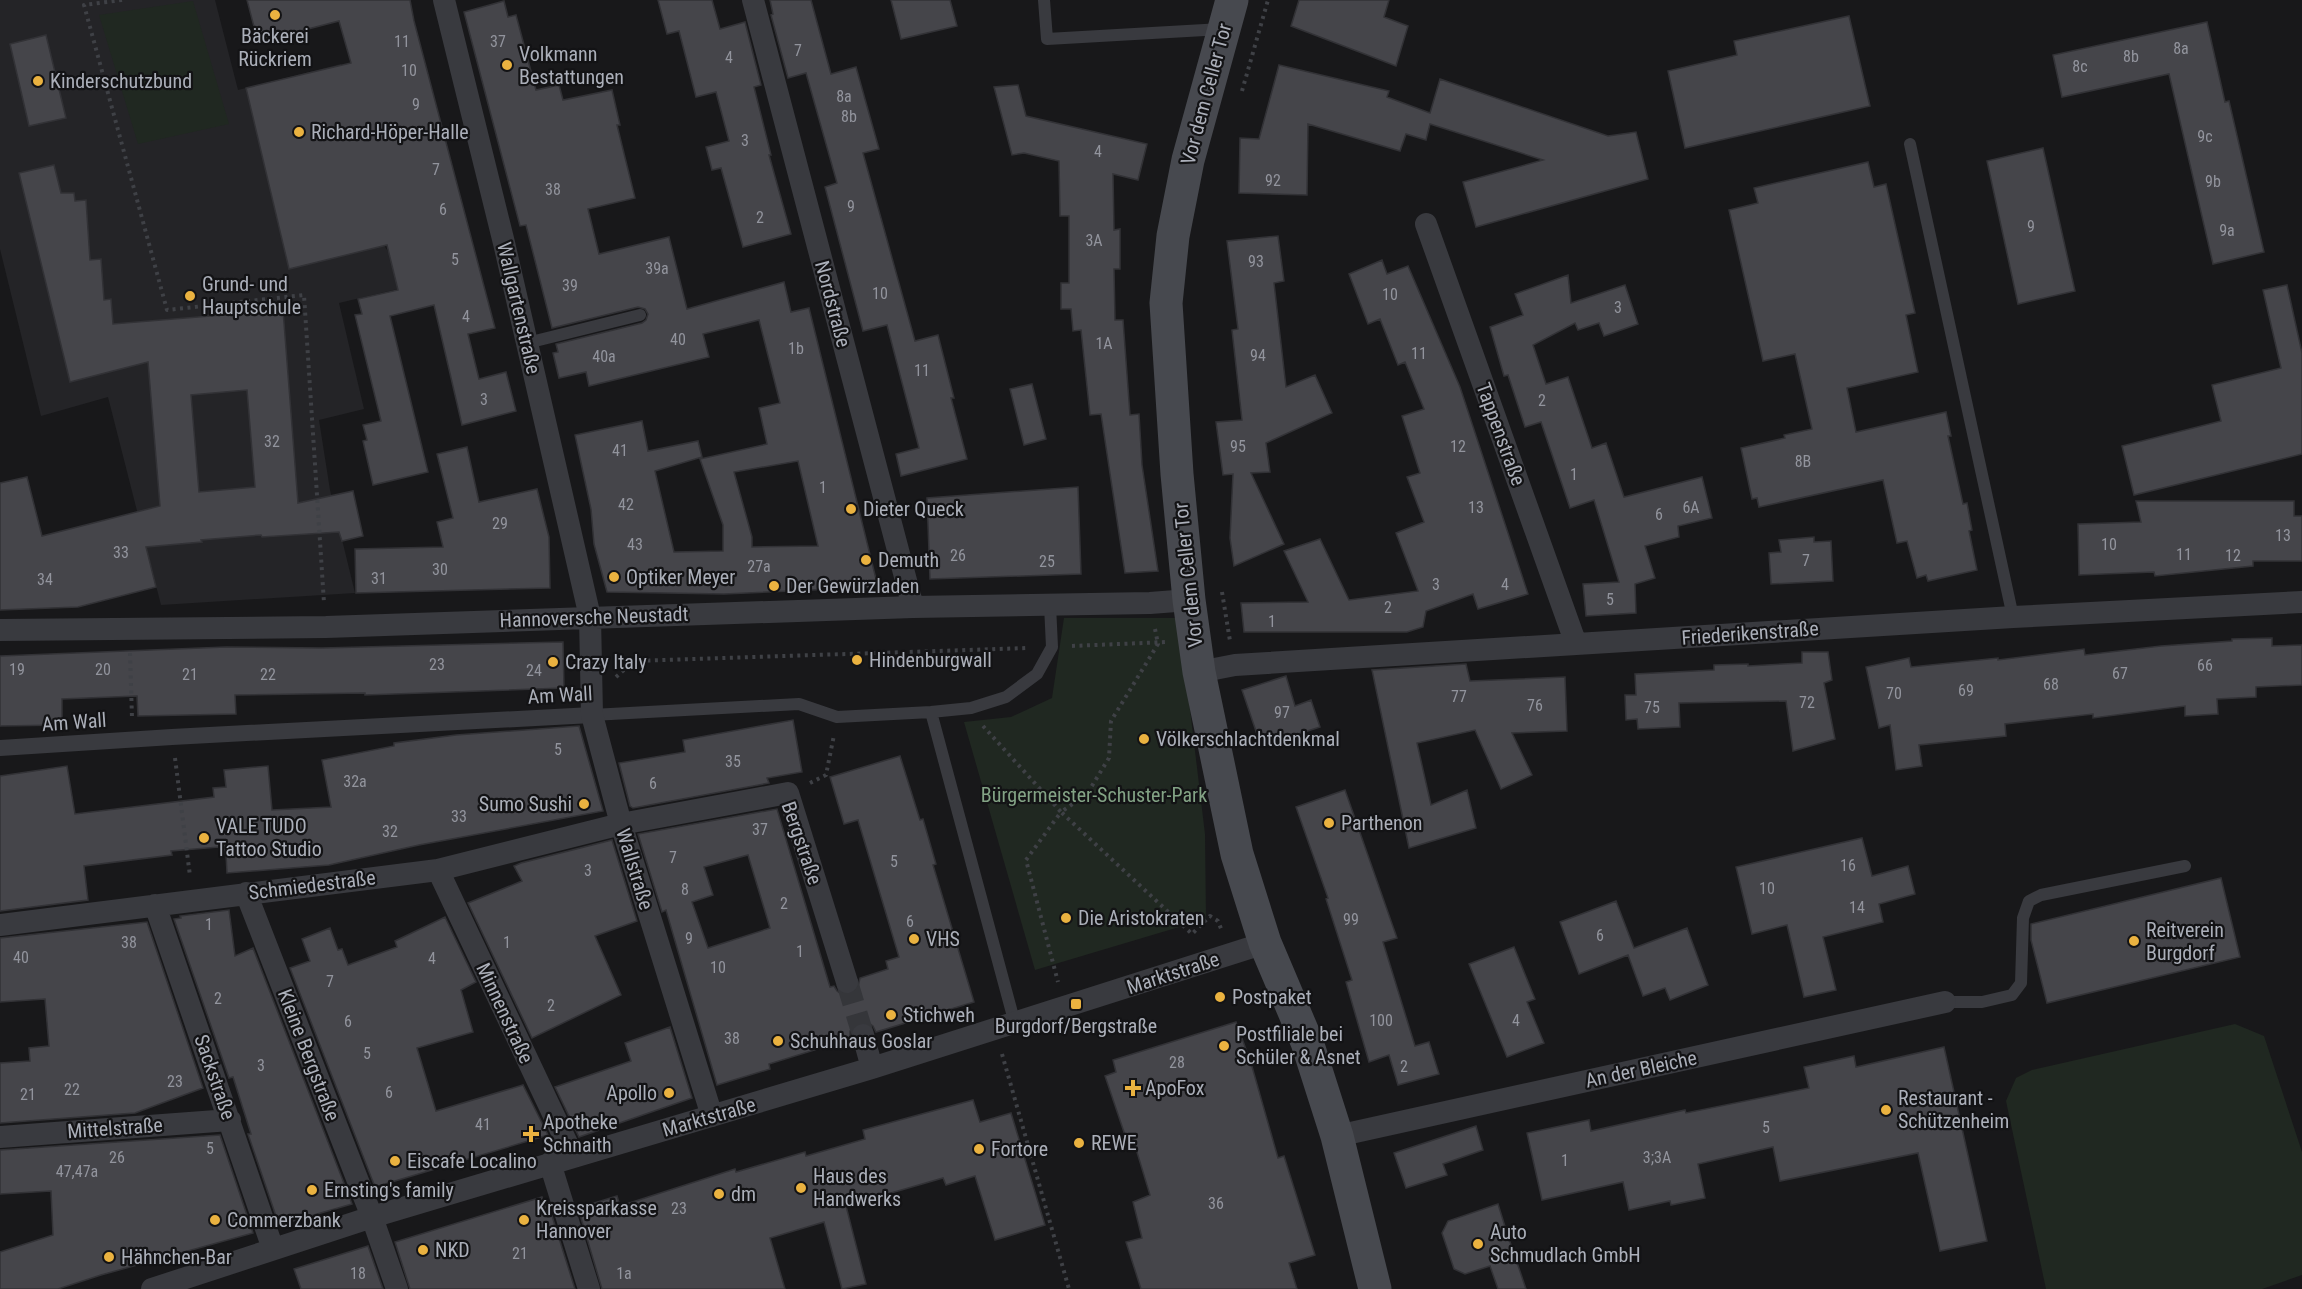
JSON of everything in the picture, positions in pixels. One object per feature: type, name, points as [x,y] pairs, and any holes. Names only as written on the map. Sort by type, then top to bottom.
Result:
[{"type":"main road","name":"Vor dem Celler Tor","points":[[1228,14],[1188,160],[1173,236],[1166,303],[1177,474],[1193,637],[1237,854],[1266,943],[1307,1042],[1337,1136],[1375,1289]]},
{"type":"street","name":"Wallgartenstraße","points":[[444,0],[590,617]]},
{"type":"street","name":"Nordstraße","points":[[753,0],[914,607]]},
{"type":"street","name":"Tappenstraße","points":[[1426,224],[1576,644]]},
{"type":"street","name":"Hannoversche Neustadt","points":[[0,630],[326,627],[1189,600]]},
{"type":"street","name":"Friederikenstraße","points":[[1199,672],[1234,665],[2013,617],[2302,602]]},
{"type":"street","name":"Wallstraße","points":[[590,617],[592,706],[621,824],[712,1116]]},
{"type":"street","name":"Am Wall","points":[[0,748],[592,706]]},
{"type":"street","name":"Bergstraße","points":[[621,824],[788,793],[847,982]]},
{"type":"street","name":"Schmiedestraße","points":[[0,925],[438,870],[621,824]]},
{"type":"street","name":"Minnenstraße","points":[[438,870],[573,1156]]},
{"type":"street","name":"Kleine Bergstraße","points":[[246,893],[372,1217],[397,1289]]},
{"type":"street","name":"Sackstraße","points":[[155,905],[273,1249]]},
{"type":"street","name":"Marktstraße","points":[[161,1288],[372,1217],[872,1068],[1266,943]]},
{"type":"street","name":"An der Bleiche","points":[[1337,1136],[1945,1002]]},
{"type":"street","points":[[863,1035],[872,1068]]},
{"type":"street","name":"Mittelstraße","points":[[0,1137],[230,1120]]},
{"type":"street","points":[[550,1163],[589,1289]]},
{"type":"lane","points":[[1044,0],[1047,39],[1228,14]]},
{"type":"lane","points":[[1910,144],[2013,617]]},
{"type":"lane","points":[[527,343],[640,315]]},
{"type":"lane","points":[[1050,605],[1052,647]]},
{"type":"lane","name":"Am Wall","points":[[592,706],[800,704],[837,717],[971,708],[1006,697],[1037,674],[1052,647]]},
{"type":"lane","points":[[931,712],[1005,1027]]},
{"type":"lane","points":[[1945,1002],[1982,1002],[2012,995],[2021,983],[2023,918],[2030,901],[2042,895],[2185,866]]},
{"type":"path","points":[[122,0],[84,4],[167,310],[304,295],[326,627]]},
{"type":"path","points":[[1239,100],[1268,0]]},
{"type":"path","points":[[1221,585],[1234,665]]},
{"type":"path","points":[[1065,1008],[1026,860],[1061,812],[1087,794],[1109,758],[1111,721],[1158,644],[1150,603]]},
{"type":"path","points":[[130,628],[132,740]]},
{"type":"path","points":[[592,706],[634,661],[1158,644],[1228,630]]},
{"type":"path","points":[[971,708],[986,731],[1061,812],[1192,934],[1210,916],[1218,921],[1231,955]]},
{"type":"path","points":[[788,793],[826,775],[837,717]]},
{"type":"path","points":[[172,737],[193,900]]},
{"type":"path","points":[[1005,1027],[1069,1289]]},
{"type":"shaded area","name":"Grund- und Hauptschule","points":[[0,0],[215,0],[238,90],[341,64],[385,247],[389,253],[398,289],[339,303],[364,409],[319,420],[330,490],[355,593],[161,605],[108,397],[41,416],[0,249]]},
{"type":"green space","points":[[193,1],[229,124],[138,144],[99,15]]},
{"type":"green space","name":"Bürgermeister-Schuster-Park","points":[[1064,618],[1179,618],[1205,834],[1206,919],[1035,970],[964,722],[1011,717],[1052,698]]},
{"type":"green space","points":[[2235,1024],[2264,1036],[2302,1152],[2302,1275],[2262,1289],[2046,1289],[2006,1101],[2016,1078],[2032,1070]]},
{"type":"building","points":[[247,0],[410,0],[495,328],[468,334],[479,379],[506,372],[516,411],[462,425],[434,305],[390,316],[428,472],[373,485],[363,441],[367,440],[363,425],[381,421],[355,315],[362,314],[358,299],[398,290],[387,245],[289,269],[246,88],[351,63],[339,21],[258,42]]},
{"type":"building","points":[[658,0],[712,0],[720,29],[745,22],[761,85],[754,87],[771,155],[769,155],[791,234],[743,247],[721,168],[712,170],[706,147],[729,141],[716,92],[696,97],[679,31],[667,34]]},
{"type":"building","points":[[770,0],[811,0],[831,74],[856,67],[879,149],[863,153],[915,341],[938,335],[967,459],[901,476],[896,454],[919,448],[887,325],[863,331],[825,187],[837,183],[806,73],[788,78],[771,15],[773,14]]},
{"type":"building","points":[[891,0],[950,0],[957,26],[901,39]]},
{"type":"building","points":[[1299,0],[1389,0],[1384,17],[1408,26],[1396,66],[1291,26]]},
{"type":"building","points":[[504,1],[508,17],[516,15],[536,90],[559,85],[563,100],[612,90],[620,125],[617,125],[635,198],[588,209],[599,254],[669,237],[687,309],[784,282],[791,312],[809,308],[878,587],[724,594],[607,592],[594,544],[591,509],[575,435],[642,421],[648,451],[698,441],[702,457],[655,471],[674,552],[723,551],[723,525],[700,459],[767,444],[759,408],[780,403],[759,320],[703,334],[709,357],[589,386],[586,372],[559,378],[553,353],[558,352],[556,344],[642,323],[648,314],[645,309],[638,307],[552,328],[526,225],[520,226],[464,12]],"holes":[[[798,461],[818,546],[752,547],[752,537],[734,472]]]},
{"type":"building","points":[[1849,16],[1870,106],[1685,148],[1668,71],[1737,55],[1734,41]]},
{"type":"building","points":[[2207,22],[2225,102],[2229,101],[2264,252],[2213,264],[2169,74],[2062,97],[2053,55]]},
{"type":"building","name":"Kinderschutzbund","points":[[46,35],[66,118],[29,126],[10,44]]},
{"type":"building","points":[[1279,65],[1389,91],[1387,97],[1430,113],[1440,79],[1608,136],[1636,132],[1648,179],[1476,227],[1463,182],[1543,160],[1430,124],[1426,140],[1406,134],[1400,151],[1308,124],[1307,195],[1239,193],[1240,138],[1259,139]]},
{"type":"building","points":[[1018,85],[1026,116],[1147,144],[1138,180],[1113,174],[1114,230],[1120,229],[1120,269],[1114,269],[1115,320],[1123,320],[1130,415],[1139,414],[1142,465],[1158,571],[1125,573],[1101,414],[1090,415],[1081,330],[1073,331],[1071,309],[1061,309],[1061,283],[1069,283],[1069,216],[1060,216],[1059,161],[1024,153],[1012,155],[994,87]]},
{"type":"building","points":[[2043,148],[2075,291],[2018,304],[1987,161]]},
{"type":"building","points":[[1868,162],[1874,187],[1886,184],[1915,313],[1906,315],[1918,372],[1847,388],[1856,432],[1946,412],[1951,436],[1948,436],[1963,504],[1967,503],[1972,530],[1969,531],[1977,570],[1928,581],[1926,575],[1917,578],[1907,541],[1897,543],[1883,480],[1759,507],[1757,498],[1752,499],[1741,448],[1812,429],[1795,354],[1763,361],[1729,210],[1758,203],[1754,188]]},
{"type":"building","points":[[54,165],[61,193],[74,193],[75,201],[86,200],[90,260],[101,259],[104,300],[111,299],[113,324],[283,310],[298,503],[353,491],[363,536],[342,541],[339,532],[262,537],[261,535],[146,547],[156,587],[78,607],[0,610],[0,483],[27,477],[42,536],[160,506],[148,362],[70,382],[19,173]],"holes":[[[247,390],[255,487],[199,492],[191,395]]]},
{"type":"building","points":[[1278,236],[1284,281],[1274,283],[1286,387],[1315,375],[1332,413],[1266,443],[1270,472],[1251,473],[1284,544],[1234,566],[1230,538],[1233,474],[1223,475],[1216,422],[1242,420],[1232,330],[1238,329],[1227,241]]},
{"type":"building","points":[[1382,260],[1387,274],[1408,266],[1460,387],[1528,594],[1478,609],[1473,594],[1426,611],[1423,627],[1407,632],[1244,632],[1241,603],[1308,602],[1284,551],[1320,539],[1349,600],[1418,591],[1396,533],[1424,522],[1407,477],[1420,473],[1402,416],[1424,409],[1405,362],[1398,365],[1380,319],[1368,324],[1349,274]]},
{"type":"building","points":[[1568,275],[1571,303],[1625,285],[1638,324],[1604,336],[1599,323],[1578,330],[1575,323],[1533,345],[1546,384],[1568,377],[1592,448],[1606,443],[1624,497],[1702,477],[1712,518],[1678,526],[1679,537],[1645,546],[1655,578],[1635,584],[1636,613],[1586,616],[1583,584],[1619,582],[1594,500],[1570,508],[1541,422],[1525,427],[1508,375],[1504,376],[1490,327],[1523,315],[1515,294]]},
{"type":"building","points":[[2287,285],[2302,353],[2302,454],[2134,495],[2122,446],[2221,421],[2212,385],[2281,368],[2263,290]]},
{"type":"building","points":[[1032,384],[1046,439],[1024,445],[1010,389]]},
{"type":"building","points":[[467,447],[479,502],[537,489],[549,537],[550,588],[356,593],[355,549],[443,547],[437,522],[453,518],[437,454]]},
{"type":"building","points":[[1078,487],[1081,574],[930,579],[927,498]]},
{"type":"building","points":[[2136,501],[2294,501],[2294,516],[2302,516],[2302,561],[2253,561],[2253,566],[2155,576],[2154,572],[2079,575],[2078,524],[2141,522]]},
{"type":"building","points":[[1814,537],[1814,542],[1831,541],[1833,581],[1771,584],[1769,553],[1781,552],[1779,540]]},
{"type":"building","points":[[2272,638],[2272,646],[2302,645],[2302,685],[2256,687],[2256,697],[2217,699],[2218,714],[2185,716],[2185,706],[2093,718],[2093,714],[2005,724],[2006,736],[1919,745],[1922,766],[1896,770],[1890,725],[1879,728],[1866,667],[1909,658],[1911,667],[1998,658],[1998,660],[2084,649],[2085,655],[2232,641],[2232,639]]},
{"type":"building","points":[[563,642],[564,688],[365,695],[365,693],[235,695],[236,714],[138,716],[137,696],[62,699],[62,725],[0,726],[0,656],[226,647],[322,648]]},
{"type":"building","points":[[1802,652],[1828,652],[1832,680],[1824,683],[1835,739],[1793,751],[1786,701],[1679,703],[1680,727],[1638,729],[1637,719],[1626,720],[1625,695],[1636,695],[1635,674],[1714,670],[1714,665],[1802,663]]},
{"type":"building","points":[[1466,664],[1470,681],[1565,677],[1567,731],[1512,733],[1532,775],[1501,789],[1475,730],[1417,743],[1431,805],[1467,790],[1476,828],[1409,848],[1372,670]]},
{"type":"building","points":[[1286,676],[1295,706],[1311,700],[1320,727],[1261,746],[1242,690]]},
{"type":"building","points":[[793,720],[802,772],[767,778],[769,783],[633,808],[630,806],[619,763],[685,752],[683,740]]},
{"type":"building","points":[[579,726],[603,811],[419,845],[329,865],[227,873],[226,854],[220,855],[219,847],[171,851],[172,855],[84,866],[88,900],[0,911],[0,776],[67,766],[75,814],[214,797],[213,788],[226,787],[224,770],[268,766],[272,810],[331,807],[322,760],[394,746],[394,743],[456,735]]},
{"type":"building","points":[[900,756],[920,820],[923,819],[936,864],[933,865],[974,1002],[876,1032],[867,1022],[859,1022],[850,1031],[850,1039],[769,1064],[770,1069],[717,1085],[666,910],[662,912],[638,834],[777,809],[830,987],[834,986],[843,995],[850,995],[857,991],[860,978],[888,969],[886,961],[899,957],[858,820],[844,824],[830,777]],"holes":[[[748,855],[770,928],[708,948],[692,902],[713,895],[704,867]]]},
{"type":"building","points":[[1345,790],[1397,938],[1383,942],[1415,1046],[1429,1042],[1439,1074],[1398,1085],[1389,1055],[1369,1062],[1346,982],[1352,980],[1326,899],[1328,898],[1296,807]]},
{"type":"building","points":[[1862,838],[1872,876],[1908,866],[1915,894],[1879,904],[1883,922],[1823,937],[1836,990],[1804,997],[1787,925],[1752,934],[1736,867]]},
{"type":"building","points":[[612,840],[637,921],[595,936],[621,995],[532,1038],[468,903],[522,881],[514,866]]},
{"type":"building","name":"Reitverein Burgdorf","points":[[2221,878],[2240,957],[2047,1003],[2031,940],[2031,924]]},
{"type":"building","points":[[1616,901],[1634,948],[1687,928],[1708,985],[1670,1000],[1665,988],[1643,996],[1628,955],[1579,974],[1560,922]]},
{"type":"building","points":[[229,910],[235,956],[253,948],[352,1204],[279,1225],[248,1134],[251,1134],[233,1077],[229,1078],[174,919],[181,918],[180,916]]},
{"type":"building","points":[[445,917],[476,982],[461,990],[473,1032],[417,1048],[436,1111],[523,1085],[548,1135],[375,1187],[290,968],[310,961],[302,939],[330,928],[338,950],[342,949],[348,965],[397,947],[395,941]]},
{"type":"building","points":[[147,922],[203,1088],[135,1113],[0,1123],[0,1063],[30,1061],[29,1048],[49,1046],[45,999],[0,1002],[0,938]]},
{"type":"building","points":[[1514,947],[1535,999],[1527,1002],[1544,1043],[1507,1057],[1469,964]]},
{"type":"building","points":[[1236,1022],[1251,1063],[1278,1158],[1284,1156],[1315,1255],[1289,1263],[1297,1289],[1141,1289],[1126,1242],[1142,1238],[1133,1202],[1150,1195],[1133,1139],[1127,1141],[1105,1076],[1116,1072],[1113,1060]]},
{"type":"building","points":[[670,1027],[692,1098],[579,1137],[555,1087],[631,1061],[625,1043]]},
{"type":"building","points":[[1944,1047],[1987,1241],[1940,1251],[1918,1153],[1780,1181],[1773,1147],[1698,1164],[1705,1198],[1671,1205],[1670,1201],[1629,1210],[1623,1182],[1542,1200],[1527,1133],[1589,1120],[1591,1131],[1685,1110],[1686,1113],[1809,1088],[1804,1067],[1854,1056],[1856,1067]]},
{"type":"building","points":[[973,1100],[980,1122],[1011,1113],[1045,1225],[995,1240],[975,1176],[946,1185],[943,1178],[846,1206],[866,1284],[842,1289],[824,1222],[770,1238],[785,1289],[602,1289],[578,1208],[617,1196],[620,1206],[735,1169],[736,1172],[805,1152],[806,1156],[865,1139],[863,1130]]},
{"type":"building","points":[[1476,1126],[1483,1150],[1443,1164],[1447,1175],[1406,1188],[1394,1153]]},
{"type":"building","points":[[220,1135],[253,1233],[58,1289],[0,1289],[0,1252],[53,1235],[51,1191],[0,1194],[0,1150]]},
{"type":"building","points":[[542,1197],[548,1217],[552,1216],[575,1289],[410,1289],[395,1242]]},
{"type":"building","name":"Auto Schmudlach GmbH","points":[[1498,1204],[1526,1289],[1498,1289],[1490,1266],[1465,1274],[1454,1269],[1442,1233],[1448,1221]]},
{"type":"building","points":[[368,1246],[383,1289],[301,1289],[294,1269]]},
{"type":"tunnel","points":[[847,982],[863,1035]]},
{"type":"place","name":"Bäckerei Rückriem","points":[[275,15]]},
{"type":"place","name":"Volkmann Bestattungen","points":[[507,65]]},
{"type":"place","name":"Kinderschutzbund","points":[[38,81]]},
{"type":"place","name":"Richard-Höper-Halle","points":[[299,132]]},
{"type":"place","name":"Grund- und Hauptschule","points":[[190,296]]},
{"type":"place","name":"Dieter Queck","points":[[851,509]]},
{"type":"place","name":"Demuth","points":[[866,560]]},
{"type":"place","name":"Optiker Meyer","points":[[614,577]]},
{"type":"place","name":"Der Gewürzladen","points":[[774,586]]},
{"type":"place","name":"Hindenburgwall","points":[[857,660]]},
{"type":"place","name":"Crazy Italy","points":[[553,662]]},
{"type":"place","name":"Völkerschlachtdenkmal","points":[[1144,739]]},
{"type":"place","name":"Sumo Sushi","points":[[584,804]]},
{"type":"place","name":"Parthenon","points":[[1329,823]]},
{"type":"place","name":"VALE TUDO Tattoo Studio","points":[[204,838]]},
{"type":"place","name":"Die Aristokraten","points":[[1066,918]]},
{"type":"place","name":"VHS","points":[[914,939]]},
{"type":"place","name":"Reitverein Burgdorf","points":[[2134,941]]},
{"type":"place","name":"Postpaket","points":[[1220,997]]},
{"type":"place","name":"Burgdorf/Bergstraße","points":[[1076,1004]]},
{"type":"place","name":"Stichweh","points":[[891,1015]]},
{"type":"place","name":"Schuhhaus Goslar","points":[[778,1041]]},
{"type":"place","name":"Postfiliale bei Schüler & Asnet","points":[[1224,1046]]},
{"type":"place","name":"ApoFox","points":[[1133,1088]]},
{"type":"place","name":"Apollo","points":[[669,1093]]},
{"type":"place","name":"Restaurant - Schützenheim","points":[[1886,1110]]},
{"type":"place","name":"Apotheke Schnaith","points":[[531,1134]]},
{"type":"place","name":"REWE","points":[[1079,1143]]},
{"type":"place","name":"Fortore","points":[[979,1149]]},
{"type":"place","name":"Eiscafe Localino","points":[[395,1161]]},
{"type":"place","name":"Haus des Handwerks","points":[[801,1188]]},
{"type":"place","name":"Ernsting's family","points":[[312,1190]]},
{"type":"place","name":"dm","points":[[719,1194]]},
{"type":"place","name":"Commerzbank","points":[[215,1220]]},
{"type":"place","name":"Kreissparkasse Hannover","points":[[524,1220]]},
{"type":"place","name":"Auto Schmudlach GmbH","points":[[1478,1244]]},
{"type":"place","name":"NKD","points":[[423,1250]]},
{"type":"place","name":"Hähnchen-Bar","points":[[109,1257]]}]
